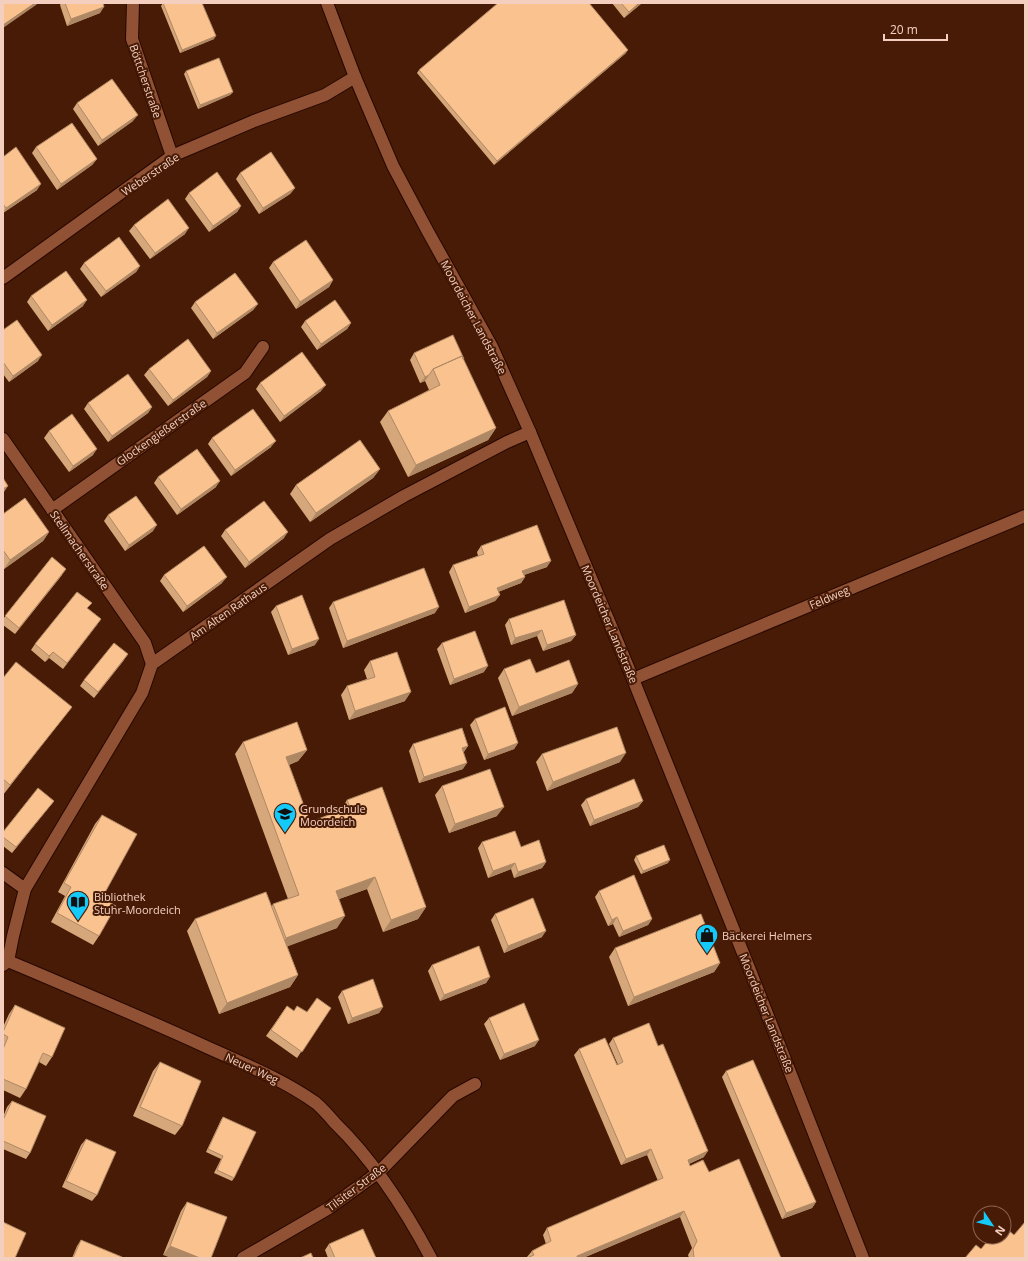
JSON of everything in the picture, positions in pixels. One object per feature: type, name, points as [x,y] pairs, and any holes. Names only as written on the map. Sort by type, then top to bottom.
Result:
[{"type":"street","name":"Böttcherstraße","points":[[133,3],[132,39],[172,156]]},
{"type":"street","name":"Moordeicher Landstraße","points":[[327,3],[355,77],[393,166],[426,230],[492,347],[530,432],[633,679],[746,960],[863,1258]]},
{"type":"street","name":"Weberstraße","points":[[3,278],[172,156],[254,121],[325,94],[355,77]]},
{"type":"street","name":"Glockengießerstraße","points":[[52,510],[245,373],[263,347]]},
{"type":"street","name":"Am Alten Rathaus","points":[[152,664],[330,539],[404,496],[507,442],[530,432]]},
{"type":"street","name":"Stellmacherstraße","points":[[3,439],[145,643],[152,664]]},
{"type":"street","name":"Feldweg","points":[[633,679],[1025,516]]},
{"type":"street","points":[[3,872],[25,889],[142,693],[152,664]]},
{"type":"street","name":"Neuer Weg","points":[[25,889],[6,963],[140,1017],[281,1082],[316,1104],[344,1132],[379,1172],[416,1229],[431,1258]]},
{"type":"street","name":"Tilsiter Straße","points":[[243,1258],[329,1208],[379,1172],[453,1096],[475,1084]]},
{"type":"building","points":[[3,3],[35,3],[3,25]]},
{"type":"building","points":[[65,3],[103,3],[104,7],[71,19]]},
{"type":"building","points":[[163,3],[202,3],[216,36],[182,50]]},
{"type":"building","points":[[498,3],[589,3],[628,50],[497,161],[419,70]]},
{"type":"building","points":[[621,3],[639,3],[629,12]]},
{"type":"building","points":[[219,58],[233,92],[200,105],[186,71]]},
{"type":"building","points":[[112,79],[138,115],[102,140],[77,103]]},
{"type":"building","points":[[72,123],[97,159],[61,184],[36,147]]},
{"type":"building","points":[[16,147],[41,184],[6,208],[3,204],[3,157]]},
{"type":"building","points":[[271,152],[295,188],[263,208],[240,173]]},
{"type":"building","points":[[217,172],[241,206],[213,226],[189,193]]},
{"type":"building","points":[[168,199],[189,228],[155,253],[134,225]]},
{"type":"building","points":[[119,237],[140,266],[106,291],[84,263]]},
{"type":"building","points":[[306,240],[333,280],[300,302],[273,262]]},
{"type":"building","points":[[66,271],[87,300],[52,325],[31,296]]},
{"type":"building","points":[[235,273],[258,304],[217,333],[195,302]]},
{"type":"building","points":[[335,300],[351,323],[321,344],[305,321]]},
{"type":"building","points":[[17,320],[42,355],[13,376],[3,362],[3,330]]},
{"type":"building","points":[[453,335],[464,359],[462,356],[433,369],[429,375],[425,377],[414,353]]},
{"type":"building","points":[[188,339],[211,371],[173,400],[149,369]]},
{"type":"building","points":[[302,352],[326,385],[284,416],[260,383]]},
{"type":"building","points":[[462,356],[496,428],[416,465],[388,411],[440,385],[433,369]]},
{"type":"building","points":[[128,374],[152,407],[112,436],[88,403]]},
{"type":"building","points":[[253,409],[276,441],[235,470],[212,438]]},
{"type":"building","points":[[72,414],[97,449],[73,466],[49,431]]},
{"type":"building","points":[[360,440],[380,469],[316,513],[296,485]]},
{"type":"building","points":[[197,449],[220,481],[181,509],[158,477]]},
{"type":"building","points":[[3,478],[8,486],[3,489]]},
{"type":"building","points":[[136,496],[157,525],[129,545],[108,515]]},
{"type":"building","points":[[25,498],[49,532],[10,560],[3,550],[3,514]]},
{"type":"building","points":[[264,501],[288,532],[249,562],[225,530]]},
{"type":"building","points":[[537,525],[551,561],[522,571],[525,577],[497,588],[500,595],[469,607],[453,565],[484,554],[481,546]]},
{"type":"building","points":[[204,546],[227,577],[187,606],[164,575]]},
{"type":"building","points":[[52,557],[66,569],[19,628],[5,616]]},
{"type":"building","points":[[424,568],[439,607],[347,641],[333,602]]},
{"type":"building","points":[[77,592],[92,603],[87,608],[101,619],[67,663],[53,652],[49,656],[35,644]]},
{"type":"building","points":[[302,595],[319,639],[292,649],[276,606]]},
{"type":"building","points":[[564,600],[576,635],[547,645],[542,630],[515,638],[509,619]]},
{"type":"building","points":[[475,631],[488,666],[454,679],[442,643]]},
{"type":"building","points":[[114,643],[128,654],[98,692],[84,680]]},
{"type":"building","points":[[397,652],[411,692],[355,711],[347,686],[375,677],[370,661]]},
{"type":"building","points":[[530,659],[536,673],[569,660],[578,684],[519,707],[504,669]]},
{"type":"building","points":[[16,662],[72,707],[10,785],[3,779],[3,678]]},
{"type":"building","points":[[505,707],[518,743],[488,754],[475,719]]},
{"type":"building","points":[[297,722],[307,750],[286,757],[310,822],[350,807],[347,800],[382,787],[426,907],[391,920],[375,877],[336,891],[345,916],[286,938],[273,904],[299,895],[243,742]]},
{"type":"building","points":[[617,727],[626,753],[553,782],[542,754]]},
{"type":"building","points":[[462,728],[468,746],[462,748],[467,763],[424,777],[413,744]]},
{"type":"building","points":[[490,769],[504,807],[455,824],[442,786]]},
{"type":"building","points":[[634,779],[643,801],[594,820],[586,799]]},
{"type":"building","points":[[38,788],[54,801],[16,847],[3,837],[3,832]]},
{"type":"building","points":[[102,815],[137,834],[102,898],[116,906],[99,936],[57,913],[71,887],[64,883]]},
{"type":"building","points":[[515,831],[521,847],[539,840],[546,862],[518,872],[515,863],[493,871],[482,842]]},
{"type":"building","points":[[664,845],[670,860],[643,871],[636,856]]},
{"type":"building","points":[[634,875],[652,919],[623,931],[617,917],[612,920],[599,891]]},
{"type":"building","points":[[266,892],[298,975],[227,1003],[195,919]]},
{"type":"building","points":[[533,898],[546,931],[508,946],[495,914]]},
{"type":"building","points":[[701,914],[720,963],[634,997],[615,948]]},
{"type":"building","points":[[479,946],[490,977],[444,995],[432,965]]},
{"type":"building","points":[[373,979],[383,1007],[352,1018],[342,991]]},
{"type":"building","points":[[317,998],[331,1008],[302,1052],[271,1030],[287,1006],[294,1011],[297,1006],[307,1012]]},
{"type":"building","points":[[524,1003],[539,1040],[504,1054],[489,1018]]},
{"type":"building","points":[[15,1005],[65,1028],[52,1057],[43,1053],[26,1089],[3,1079],[3,1049],[8,1037],[3,1034],[3,1032]]},
{"type":"building","points":[[649,1023],[658,1046],[663,1044],[708,1151],[688,1160],[690,1166],[703,1160],[709,1172],[739,1159],[781,1258],[694,1258],[693,1249],[697,1241],[684,1211],[577,1256],[577,1258],[527,1258],[534,1255],[532,1251],[551,1241],[547,1228],[663,1178],[651,1149],[626,1159],[579,1049],[605,1038],[617,1065],[623,1062],[613,1038]]},
{"type":"building","points":[[753,1060],[816,1202],[786,1213],[726,1071]]},
{"type":"building","points":[[160,1062],[201,1081],[182,1126],[140,1107]]},
{"type":"building","points":[[12,1101],[46,1116],[30,1153],[3,1141],[3,1120]]},
{"type":"building","points":[[223,1117],[256,1132],[234,1178],[217,1170],[223,1156],[208,1149]]},
{"type":"building","points":[[86,1139],[116,1152],[97,1195],[66,1181]]},
{"type":"building","points":[[187,1202],[227,1217],[211,1258],[200,1258],[170,1246]]},
{"type":"building","points":[[3,1222],[26,1233],[15,1258],[3,1258]]},
{"type":"building","points":[[1025,1222],[1025,1258],[965,1258],[976,1245],[981,1249],[984,1245],[1012,1245],[1012,1233],[1014,1235]]},
{"type":"building","points":[[363,1229],[376,1258],[335,1258],[329,1244]]},
{"type":"building","points":[[81,1240],[122,1257],[73,1258]]},
{"type":"building","points":[[311,1253],[313,1258],[300,1258]]},
{"type":"place","name":"Grundschule Moordeich","points":[[285,834]]},
{"type":"place","name":"Bibliothek Stuhr-Moordeich","points":[[78,922]]},
{"type":"place","name":"Bäckerei Helmers","points":[[707,954]]}]
